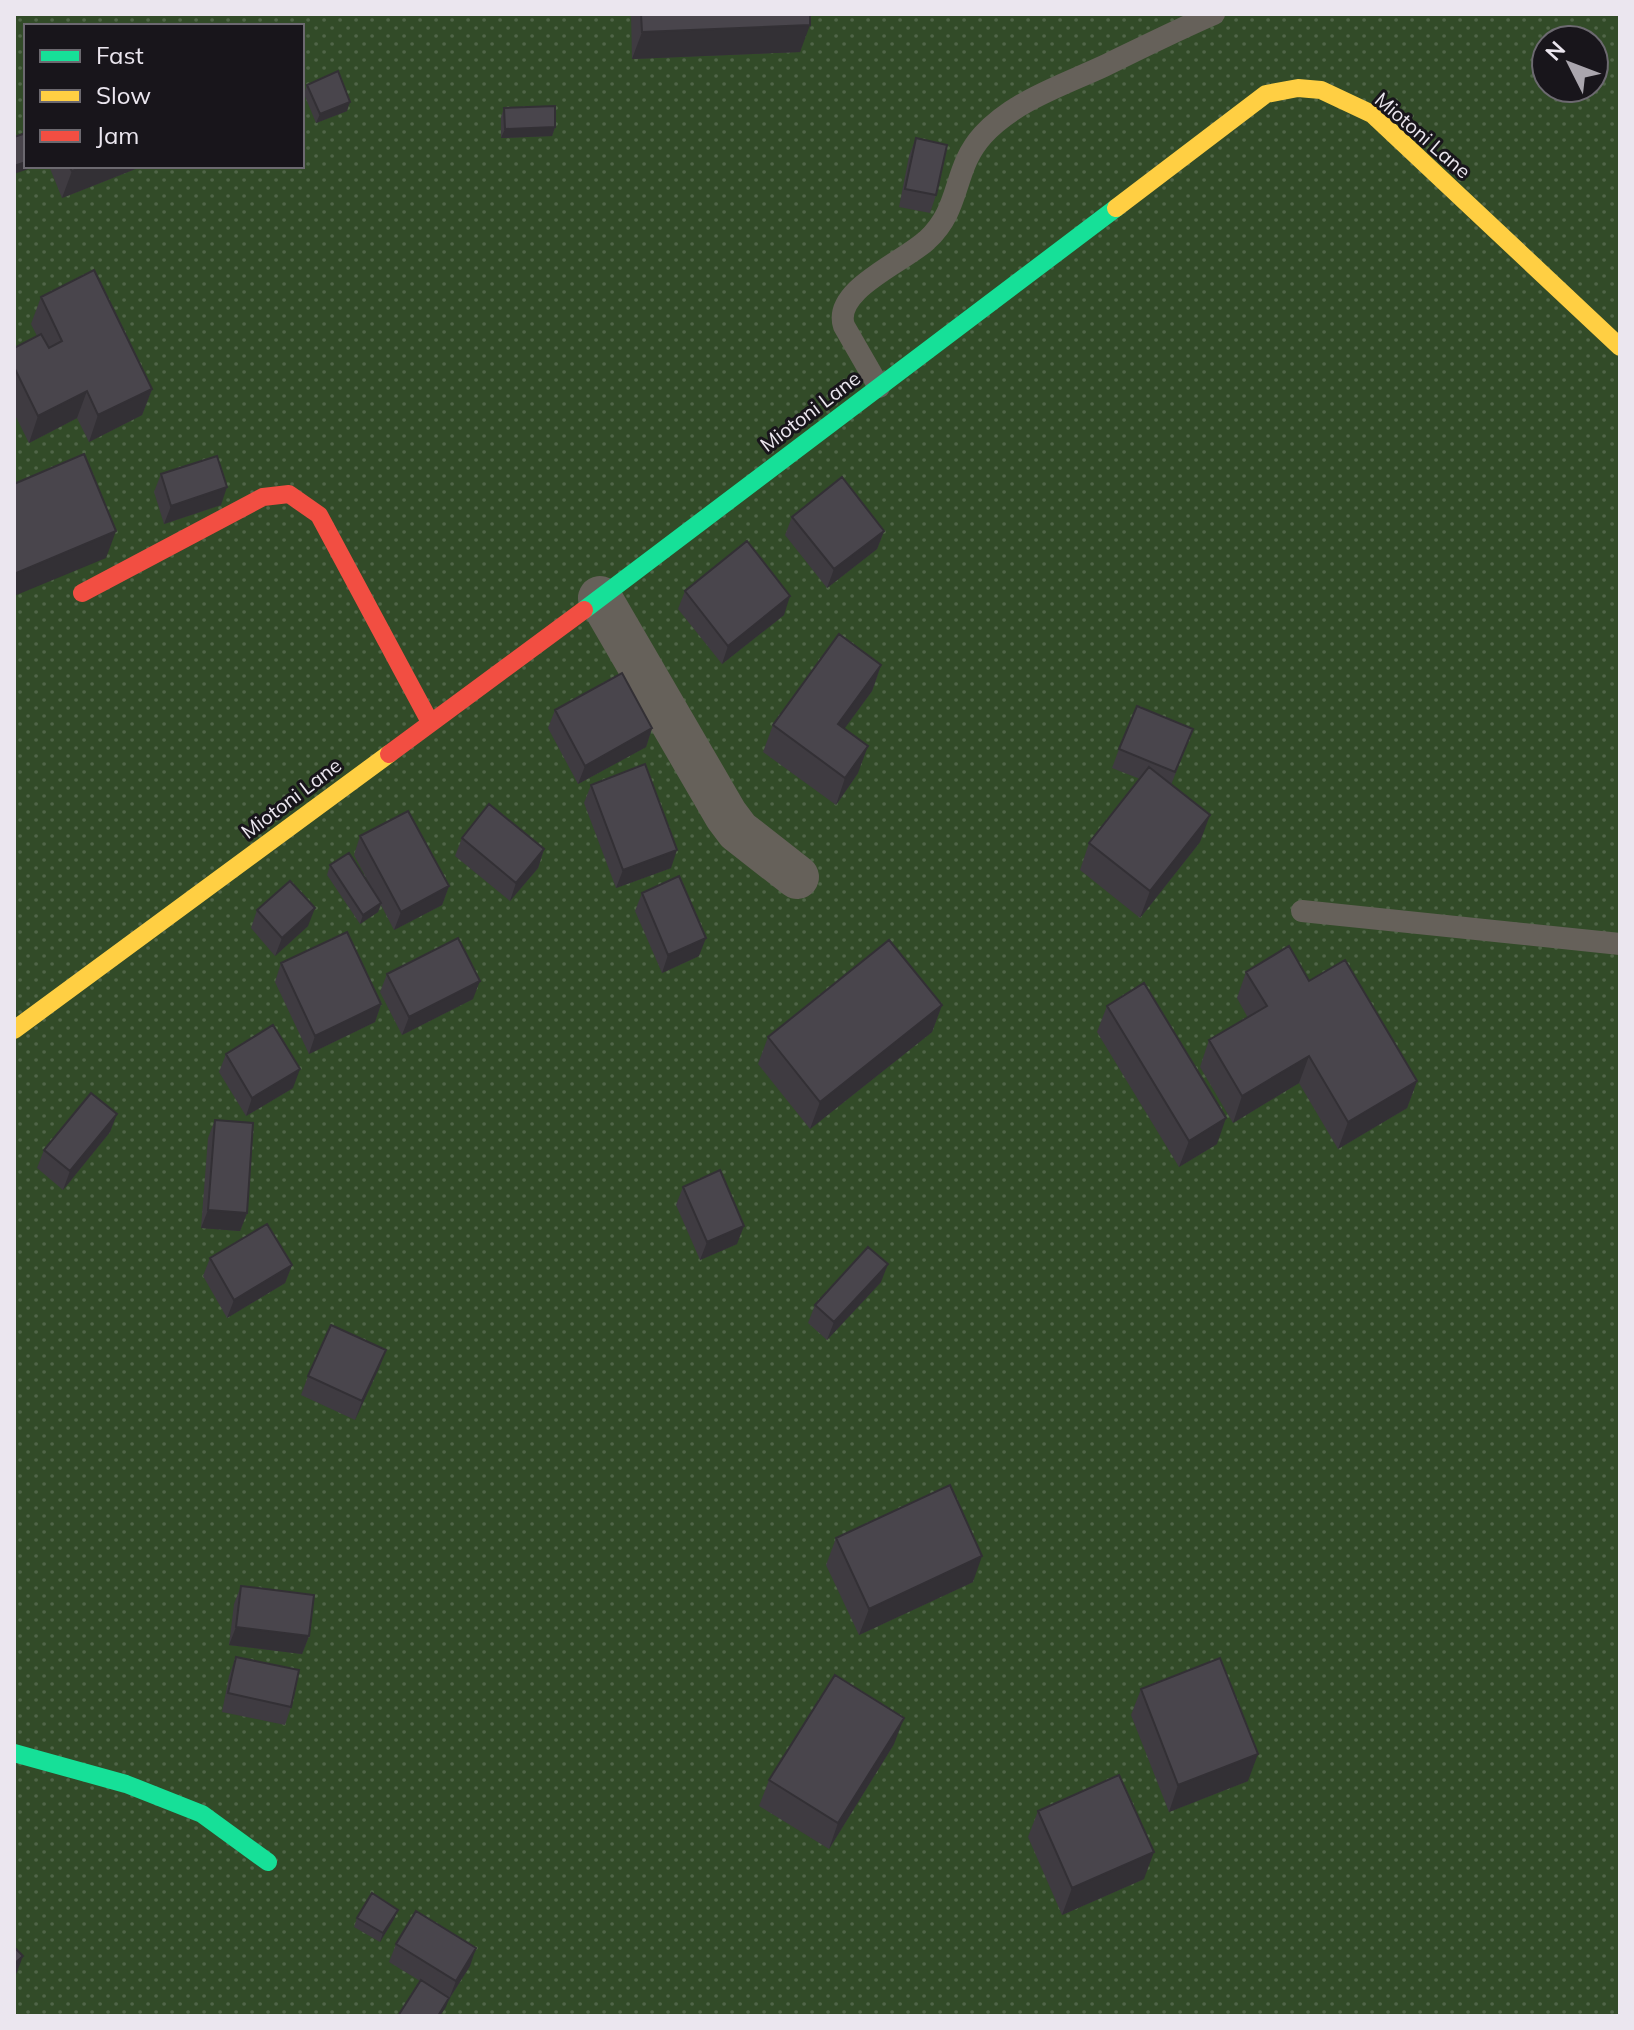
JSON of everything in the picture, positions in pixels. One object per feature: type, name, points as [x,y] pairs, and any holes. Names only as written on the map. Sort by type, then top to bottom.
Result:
[{"type":"street","name":"Miotoni Lane","points":[[14,1030],[600,598],[1266,94],[1302,85],[1333,93],[1372,114],[1620,347]]},
{"type":"street","points":[[82,593],[263,497],[289,494],[302,500],[319,515],[430,722]]},
{"type":"street","points":[[600,598],[726,815],[738,831],[797,877]]},
{"type":"street","points":[[14,1753],[126,1784],[202,1814],[268,1862]]},
{"type":"lane","points":[[879,387],[844,326],[840,315],[844,304],[945,223],[964,161],[982,136],[1004,116],[1033,99],[1214,14]]},
{"type":"lane","points":[[1302,911],[1620,944]]},
{"type":"green space","points":[[14,14],[1620,14],[1620,2016],[14,2016]]},
{"type":"building","points":[[641,14],[810,14],[810,25],[642,32]]},
{"type":"building","points":[[338,71],[350,102],[320,114],[307,85]]},
{"type":"building","points":[[555,106],[555,127],[505,129],[504,108]]},
{"type":"building","points":[[24,134],[24,163],[14,166],[14,137]]},
{"type":"building","points":[[916,138],[947,145],[936,195],[905,189]]},
{"type":"building","points":[[94,270],[152,389],[98,415],[87,391],[38,416],[14,367],[14,348],[41,334],[49,348],[62,341],[41,297]]},
{"type":"building","points":[[84,454],[116,531],[14,574],[14,484]]},
{"type":"building","points":[[217,456],[227,487],[171,506],[161,474]]},
{"type":"building","points":[[842,477],[884,531],[834,569],[792,517]]},
{"type":"building","points":[[747,541],[790,596],[728,646],[685,591]]},
{"type":"building","points":[[839,634],[881,665],[838,724],[868,746],[845,778],[773,725]]},
{"type":"building","points":[[622,673],[652,728],[585,766],[555,710]]},
{"type":"building","points":[[1137,706],[1193,729],[1175,772],[1119,749]]},
{"type":"building","points":[[645,764],[677,850],[623,870],[591,785]]},
{"type":"building","points":[[1149,767],[1210,815],[1150,891],[1089,843]]},
{"type":"building","points":[[489,804],[544,849],[516,883],[462,838]]},
{"type":"building","points":[[408,811],[449,886],[401,912],[360,836]]},
{"type":"building","points":[[349,853],[381,903],[363,915],[330,865]]},
{"type":"building","points":[[679,876],[706,938],[668,955],[642,893]]},
{"type":"building","points":[[290,881],[315,908],[282,938],[257,910]]},
{"type":"building","points":[[347,932],[381,1004],[315,1036],[281,963]]},
{"type":"building","points":[[458,938],[480,981],[409,1017],[387,974]]},
{"type":"building","points":[[889,940],[942,1005],[820,1102],[768,1037]]},
{"type":"building","points":[[1289,946],[1309,981],[1345,960],[1417,1081],[1348,1122],[1309,1056],[1242,1096],[1209,1040],[1267,1006],[1246,972]]},
{"type":"building","points":[[1144,983],[1226,1118],[1189,1141],[1107,1006]]},
{"type":"building","points":[[273,1025],[300,1069],[252,1098],[226,1054]]},
{"type":"building","points":[[91,1093],[117,1114],[70,1171],[44,1150]]},
{"type":"building","points":[[215,1120],[253,1123],[247,1213],[208,1210]]},
{"type":"building","points":[[720,1170],[744,1226],[707,1242],[683,1187]]},
{"type":"building","points":[[267,1224],[292,1265],[234,1300],[210,1258]]},
{"type":"building","points":[[868,1247],[888,1264],[834,1322],[815,1305]]},
{"type":"building","points":[[331,1325],[386,1350],[362,1401],[308,1376]]},
{"type":"building","points":[[950,1485],[982,1556],[869,1609],[836,1538]]},
{"type":"building","points":[[241,1586],[314,1595],[309,1636],[236,1627]]},
{"type":"building","points":[[236,1657],[299,1670],[291,1707],[228,1693]]},
{"type":"building","points":[[1220,1658],[1258,1754],[1178,1785],[1141,1689]]},
{"type":"building","points":[[835,1675],[904,1718],[838,1823],[769,1780]]},
{"type":"building","points":[[1119,1775],[1154,1852],[1072,1888],[1038,1811]]},
{"type":"building","points":[[372,1893],[398,1910],[383,1933],[357,1918]]},
{"type":"building","points":[[416,1911],[476,1948],[456,1981],[396,1944]]},
{"type":"building","points":[[14,1947],[23,1956],[14,1964]]},
{"type":"building","points":[[421,1980],[449,1998],[438,2016],[398,2016]]},
{"type":"traffic: fast","points":[[584,610],[1116,208]]},
{"type":"traffic: fast","points":[[14,1753],[126,1784],[202,1814],[268,1862]]},
{"type":"traffic: slow","points":[[1116,208],[1266,94],[1298,88],[1321,90],[1372,114],[1620,347]]},
{"type":"traffic: slow","points":[[14,1030],[389,754]]},
{"type":"traffic: jam","points":[[82,593],[263,497],[289,494],[319,515],[430,722]]},
{"type":"traffic: jam","points":[[389,754],[584,610]]}]
